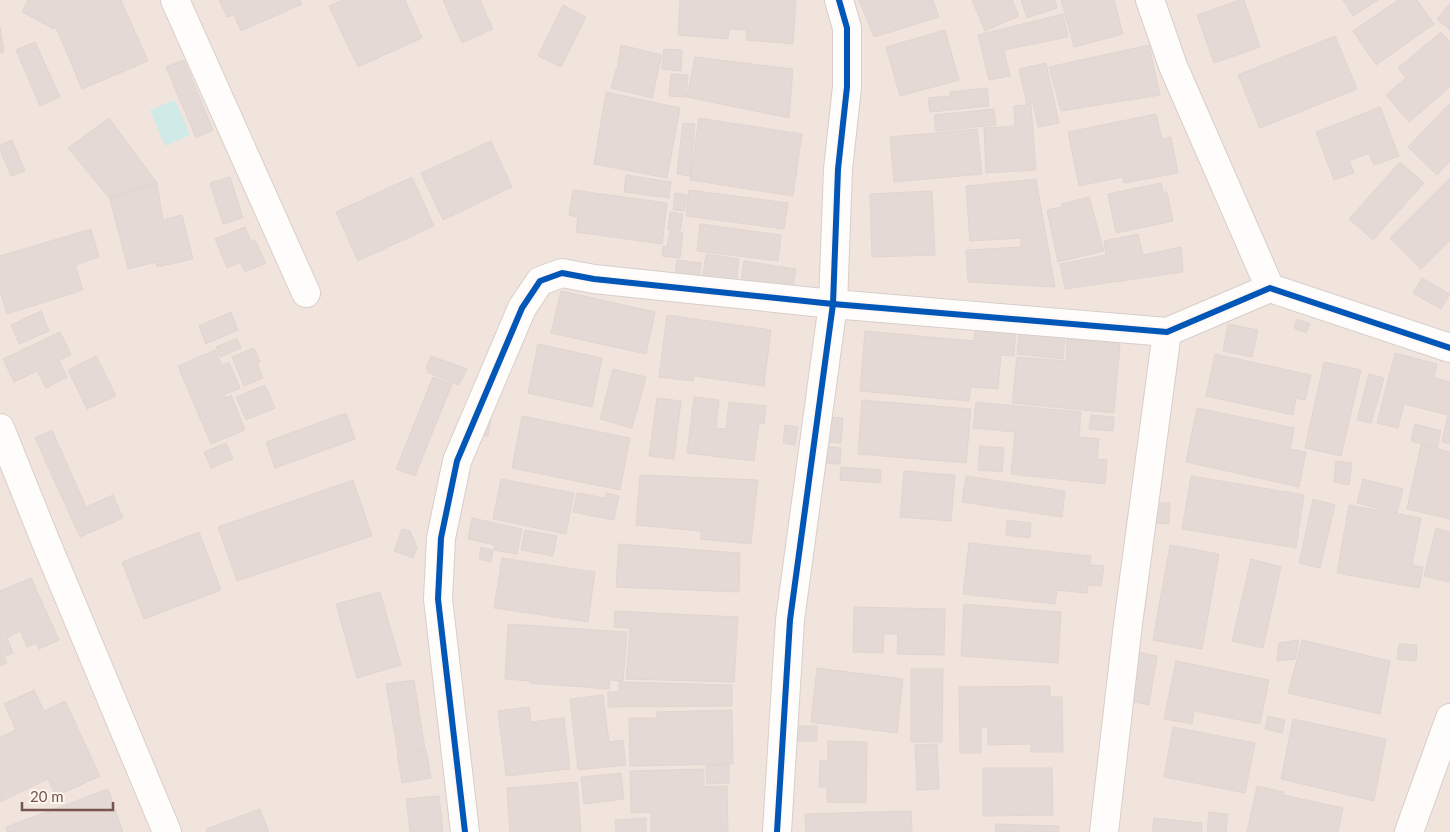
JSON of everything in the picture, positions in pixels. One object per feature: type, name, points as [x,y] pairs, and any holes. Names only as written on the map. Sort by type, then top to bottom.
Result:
[{"type":"street","points":[[175,0],[306,293]]},
{"type":"street","points":[[777,832],[790,620],[834,304],[838,169],[847,87],[847,28],[839,0]]},
{"type":"street","points":[[1150,0],[1173,66],[1270,288]]},
{"type":"street","points":[[465,832],[438,599],[440,538],[457,461],[522,308],[540,281],[562,273],[594,279],[834,304],[1167,332],[1270,288],[1450,348]]},
{"type":"street","points":[[1104,832],[1128,624],[1167,332]]},
{"type":"street","points":[[0,428],[48,549],[167,832]]},
{"type":"street","points":[[1409,832],[1450,718]]},
{"type":"shaded area","points":[[0,0],[1450,0],[1450,832],[0,832]]},
{"type":"water","points":[[175,100],[190,135],[165,146],[150,110]]},
{"type":"building","points":[[28,0],[121,0],[148,61],[82,89],[56,27],[54,29],[22,12]]},
{"type":"building","points":[[219,0],[300,0],[302,4],[241,31],[234,15],[227,17]]},
{"type":"building","points":[[342,0],[405,0],[422,38],[358,67],[329,6]]},
{"type":"building","points":[[443,0],[480,0],[493,29],[462,43]]},
{"type":"building","points":[[680,0],[796,0],[793,44],[746,40],[747,30],[729,29],[728,39],[678,35]]},
{"type":"building","points":[[859,0],[933,0],[939,17],[874,37]]},
{"type":"building","points":[[972,0],[1012,0],[1019,16],[985,31]]},
{"type":"building","points":[[1021,0],[1055,0],[1057,8],[1027,18]]},
{"type":"building","points":[[1061,0],[1114,0],[1123,34],[1074,47]]},
{"type":"building","points":[[1244,0],[1260,47],[1214,63],[1197,15]]},
{"type":"building","points":[[1343,0],[1378,0],[1353,16]]},
{"type":"building","points":[[1398,0],[1417,0],[1434,24],[1376,65],[1353,31]]},
{"type":"building","points":[[1450,3],[1450,30],[1437,19]]},
{"type":"building","points":[[563,5],[586,17],[561,67],[538,56]]},
{"type":"building","points":[[1063,14],[1068,37],[1004,50],[1010,76],[989,80],[978,35]]},
{"type":"building","points":[[0,27],[4,52],[0,53]]},
{"type":"building","points":[[945,30],[959,80],[900,96],[886,47]]},
{"type":"building","points":[[1441,32],[1450,42],[1450,87],[1409,122],[1386,95],[1406,78],[1398,68]]},
{"type":"building","points":[[1335,36],[1357,89],[1260,128],[1238,75]]},
{"type":"building","points":[[35,42],[60,97],[40,106],[16,50]]},
{"type":"building","points":[[621,45],[662,55],[652,98],[611,88],[617,70]]},
{"type":"building","points":[[1149,45],[1160,95],[1061,111],[1049,67]]},
{"type":"building","points":[[664,49],[682,50],[681,71],[662,69]]},
{"type":"building","points":[[695,57],[793,69],[789,118],[687,97]]},
{"type":"building","points":[[184,60],[213,130],[196,138],[166,67]]},
{"type":"building","points":[[1046,63],[1059,123],[1038,127],[1033,103],[1027,105],[1019,69]]},
{"type":"building","points":[[671,74],[688,75],[686,97],[669,96]]},
{"type":"building","points":[[987,88],[989,106],[930,112],[928,98],[951,96],[950,92]]},
{"type":"building","points":[[606,92],[680,108],[667,178],[594,164]]},
{"type":"building","points":[[1450,103],[1450,161],[1437,175],[1408,147]]},
{"type":"building","points":[[1031,105],[1036,170],[986,173],[984,128],[1015,126],[1014,106]]},
{"type":"building","points":[[1380,107],[1399,156],[1374,165],[1369,153],[1349,161],[1354,173],[1334,180],[1316,132]]},
{"type":"building","points":[[994,109],[996,125],[936,131],[934,115]]},
{"type":"building","points":[[1156,114],[1162,139],[1171,137],[1178,173],[1124,183],[1122,177],[1079,186],[1068,132]]},
{"type":"building","points":[[109,118],[157,183],[110,199],[68,148]]},
{"type":"building","points":[[699,118],[802,134],[793,196],[690,180]]},
{"type":"building","points":[[683,123],[695,124],[690,176],[677,174]]},
{"type":"building","points":[[977,129],[982,174],[894,182],[890,137]]},
{"type":"building","points":[[12,140],[25,171],[11,176],[0,150],[0,145]]},
{"type":"building","points":[[491,141],[512,187],[443,220],[421,173]]},
{"type":"building","points":[[1400,162],[1424,183],[1373,240],[1349,219]]},
{"type":"building","points":[[626,175],[671,182],[669,198],[624,192]]},
{"type":"building","points":[[230,177],[243,218],[223,224],[210,183]]},
{"type":"building","points":[[412,177],[434,226],[358,261],[336,212]]},
{"type":"building","points":[[1450,178],[1450,240],[1421,269],[1390,238]]},
{"type":"building","points":[[1036,179],[1055,287],[968,282],[966,250],[1021,247],[1021,238],[970,241],[966,186]]},
{"type":"building","points":[[157,183],[163,220],[182,215],[193,259],[157,267],[156,262],[128,269],[110,199]]},
{"type":"building","points":[[1161,183],[1163,192],[1167,192],[1173,221],[1116,233],[1108,194]]},
{"type":"building","points":[[573,190],[667,203],[662,244],[576,232],[578,217],[569,215]]},
{"type":"building","points":[[689,190],[788,203],[784,229],[686,216]]},
{"type":"building","points":[[932,191],[935,255],[872,257],[870,194]]},
{"type":"building","points":[[675,193],[687,195],[684,211],[673,210]]},
{"type":"building","points":[[1089,197],[1104,251],[1058,262],[1047,210],[1062,207],[1061,204]]},
{"type":"building","points":[[670,212],[683,214],[680,231],[668,229]]},
{"type":"building","points":[[700,224],[781,235],[778,261],[697,251]]},
{"type":"building","points":[[245,227],[251,241],[255,240],[266,263],[245,272],[240,262],[227,268],[215,239]]},
{"type":"building","points":[[91,229],[99,257],[75,265],[83,290],[7,314],[0,291],[0,256]]},
{"type":"building","points":[[670,231],[683,233],[680,258],[662,256],[663,246],[667,247]]},
{"type":"building","points":[[1138,234],[1143,255],[1181,247],[1183,272],[1065,289],[1060,264],[1106,255],[1104,241]]},
{"type":"building","points":[[706,254],[739,259],[736,285],[702,280]]},
{"type":"building","points":[[677,260],[701,263],[698,287],[674,284]]},
{"type":"building","points":[[744,261],[796,269],[792,295],[740,288]]},
{"type":"building","points":[[1422,278],[1450,294],[1441,309],[1413,293]]},
{"type":"building","points":[[561,291],[655,312],[646,354],[551,333]]},
{"type":"building","points":[[41,311],[49,331],[19,344],[11,325]]},
{"type":"building","points":[[231,312],[238,330],[206,344],[199,326]]},
{"type":"building","points":[[667,315],[771,330],[764,386],[694,376],[693,381],[659,377]]},
{"type":"building","points":[[1297,319],[1310,324],[1306,333],[1294,328]]},
{"type":"building","points":[[976,322],[1016,325],[1014,356],[1001,355],[998,389],[971,387],[969,401],[860,391],[865,331],[974,341]]},
{"type":"building","points":[[1020,322],[1066,327],[1063,359],[1017,354]]},
{"type":"building","points":[[1228,324],[1258,330],[1252,357],[1223,351]]},
{"type":"building","points":[[60,332],[71,355],[59,360],[67,377],[46,388],[37,371],[14,382],[3,359]]},
{"type":"building","points":[[237,338],[241,348],[220,357],[216,347]]},
{"type":"building","points":[[1067,339],[1120,344],[1114,413],[1012,403],[1017,357],[1066,361]]},
{"type":"building","points":[[538,344],[602,358],[592,407],[528,393]]},
{"type":"building","points":[[254,348],[260,362],[257,363],[263,378],[244,386],[232,357]]},
{"type":"building","points":[[215,350],[221,364],[213,367],[226,398],[231,395],[245,430],[211,444],[178,366]]},
{"type":"building","points":[[1395,353],[1437,364],[1434,378],[1450,382],[1450,444],[1442,442],[1448,415],[1404,404],[1398,428],[1377,423]]},
{"type":"building","points":[[1215,354],[1311,375],[1305,400],[1296,398],[1293,415],[1206,396]]},
{"type":"building","points":[[96,356],[116,396],[87,409],[68,370]]},
{"type":"building","points":[[431,356],[467,369],[459,385],[427,372],[428,370],[426,369]]},
{"type":"building","points":[[229,362],[240,388],[226,394],[215,368]]},
{"type":"building","points":[[1324,362],[1361,370],[1341,456],[1305,448]]},
{"type":"building","points":[[613,369],[646,377],[632,428],[600,419]]},
{"type":"building","points":[[1369,374],[1384,378],[1371,423],[1357,420]]},
{"type":"building","points":[[433,377],[452,384],[415,476],[396,469]]},
{"type":"building","points":[[265,385],[275,408],[246,420],[236,397]]},
{"type":"building","points":[[694,397],[719,400],[716,428],[726,429],[729,402],[766,406],[764,424],[759,423],[754,461],[687,453]]},
{"type":"building","points":[[657,398],[681,401],[674,459],[649,456]]},
{"type":"building","points":[[862,400],[971,409],[966,463],[858,454]]},
{"type":"building","points":[[976,402],[1081,412],[1079,437],[1099,439],[1097,459],[1107,460],[1105,484],[1011,474],[1015,432],[973,428]]},
{"type":"building","points":[[1197,408],[1294,428],[1290,449],[1306,452],[1299,487],[1186,462]]},
{"type":"building","points":[[346,413],[355,439],[275,468],[266,442]]},
{"type":"building","points":[[1091,415],[1114,417],[1113,431],[1089,429]]},
{"type":"building","points":[[479,416],[491,419],[488,436],[475,433]]},
{"type":"building","points":[[522,416],[630,438],[620,490],[512,468]]},
{"type":"building","points":[[827,417],[843,418],[841,443],[824,442]]},
{"type":"building","points":[[1415,424],[1441,431],[1437,448],[1411,441]]},
{"type":"building","points":[[785,425],[798,427],[795,445],[783,443]]},
{"type":"building","points":[[52,430],[86,507],[113,495],[123,518],[80,537],[35,438]]},
{"type":"building","points":[[226,443],[233,459],[211,468],[204,452]]},
{"type":"building","points":[[1421,445],[1450,452],[1450,519],[1407,509]]},
{"type":"building","points":[[825,446],[841,448],[840,464],[824,463]]},
{"type":"building","points":[[980,446],[1004,448],[1002,472],[978,470]]},
{"type":"building","points":[[1336,461],[1352,463],[1349,485],[1334,482]]},
{"type":"building","points":[[841,467],[881,470],[880,483],[840,480]]},
{"type":"building","points":[[904,471],[955,475],[951,521],[900,517]]},
{"type":"building","points":[[640,475],[758,480],[751,544],[701,539],[701,531],[636,525]]},
{"type":"building","points":[[966,476],[1065,491],[1062,517],[962,502]]},
{"type":"building","points":[[1191,476],[1304,495],[1296,548],[1182,529]]},
{"type":"building","points":[[501,479],[574,493],[566,534],[493,519]]},
{"type":"building","points":[[1363,479],[1403,489],[1397,513],[1357,503]]},
{"type":"building","points":[[353,480],[372,536],[237,581],[218,527]]},
{"type":"building","points":[[577,493],[605,498],[606,493],[619,496],[614,520],[573,512]]},
{"type":"building","points":[[1313,499],[1335,505],[1320,568],[1299,563]]},
{"type":"building","points":[[1157,503],[1170,503],[1169,524],[1156,523]]},
{"type":"building","points":[[1349,505],[1421,518],[1412,565],[1423,567],[1419,588],[1337,573]]},
{"type":"building","points":[[472,518],[522,529],[517,554],[494,550],[495,545],[468,539]]},
{"type":"building","points":[[1007,520],[1031,523],[1030,538],[1006,535]]},
{"type":"building","points":[[1436,528],[1450,532],[1449,582],[1424,576]]},
{"type":"building","points":[[402,529],[410,531],[417,548],[413,558],[394,551]]},
{"type":"building","points":[[525,530],[557,536],[553,556],[521,550]]},
{"type":"building","points":[[199,532],[221,590],[144,619],[122,562]]},
{"type":"building","points":[[969,543],[1091,556],[1090,565],[1104,566],[1101,586],[1088,585],[1087,593],[1057,590],[1055,604],[963,594]]},
{"type":"building","points":[[619,544],[740,553],[739,592],[616,587]]},
{"type":"building","points":[[1170,545],[1219,554],[1202,649],[1153,640]]},
{"type":"building","points":[[481,547],[493,550],[491,562],[479,559]]},
{"type":"building","points":[[502,558],[595,572],[588,622],[494,608]]},
{"type":"building","points":[[1251,559],[1281,567],[1263,648],[1232,641]]},
{"type":"building","points":[[31,578],[59,640],[39,649],[36,643],[27,647],[20,631],[7,638],[13,653],[4,657],[7,663],[0,666],[0,591]]},
{"type":"building","points":[[380,592],[401,665],[357,678],[336,604]]},
{"type":"building","points":[[964,604],[1061,612],[1058,663],[961,656]]},
{"type":"building","points":[[854,607],[945,609],[944,655],[897,654],[898,634],[884,634],[883,653],[853,652]]},
{"type":"building","points":[[615,611],[738,617],[734,682],[626,679],[630,628],[614,627]]},
{"type":"building","points":[[508,624],[627,632],[623,681],[610,680],[609,689],[530,683],[530,681],[505,679]]},
{"type":"building","points":[[1299,640],[1295,659],[1277,661],[1279,643]]},
{"type":"building","points":[[1302,640],[1390,661],[1380,714],[1288,693]]},
{"type":"building","points":[[1399,644],[1417,645],[1416,661],[1397,659]]},
{"type":"building","points":[[1136,652],[1157,656],[1149,705],[1127,700]]},
{"type":"building","points":[[1176,661],[1269,680],[1260,724],[1194,711],[1192,724],[1164,719]]},
{"type":"building","points":[[817,668],[903,679],[897,733],[811,722]]},
{"type":"building","points":[[911,669],[943,669],[942,742],[911,742]]},
{"type":"building","points":[[414,680],[425,749],[398,753],[386,684]]},
{"type":"building","points":[[619,682],[732,685],[732,706],[608,707],[608,692],[619,692]]},
{"type":"building","points":[[1050,686],[1050,697],[1062,697],[1063,752],[1031,752],[1031,744],[988,745],[988,727],[981,727],[981,753],[960,753],[959,687]]},
{"type":"building","points":[[34,690],[44,711],[65,701],[100,776],[56,796],[48,779],[0,802],[0,737],[16,730],[4,704]]},
{"type":"building","points":[[603,695],[609,742],[623,740],[626,765],[578,770],[570,699]]},
{"type":"building","points":[[529,707],[531,722],[564,718],[570,769],[506,776],[498,711]]},
{"type":"building","points":[[732,710],[733,764],[630,766],[629,718],[657,718],[656,712]]},
{"type":"building","points":[[1268,716],[1285,720],[1282,733],[1265,729]]},
{"type":"building","points":[[1293,719],[1386,739],[1374,801],[1281,779]]},
{"type":"building","points":[[789,726],[817,726],[817,741],[789,741]]},
{"type":"building","points":[[1173,727],[1255,743],[1245,793],[1164,777]]},
{"type":"building","points":[[828,741],[867,742],[866,803],[827,802],[827,787],[819,787],[820,761],[828,761]]},
{"type":"building","points":[[937,744],[939,789],[917,790],[915,745]]},
{"type":"building","points":[[426,750],[431,778],[402,783],[397,755]]},
{"type":"building","points":[[729,765],[729,783],[707,784],[706,766]]},
{"type":"building","points":[[983,768],[1052,768],[1053,815],[983,816]]},
{"type":"building","points":[[704,769],[704,787],[727,786],[728,832],[651,832],[651,812],[631,813],[630,771]]},
{"type":"building","points":[[621,773],[624,799],[584,804],[581,777]]},
{"type":"building","points":[[577,782],[581,832],[510,832],[507,788]]},
{"type":"building","points":[[1257,786],[1284,792],[1283,795],[1343,808],[1338,832],[1247,832]]},
{"type":"building","points":[[108,789],[123,832],[7,832],[6,827]]},
{"type":"building","points":[[439,796],[443,832],[410,832],[406,799]]},
{"type":"building","points":[[260,809],[269,832],[207,832],[206,829]]},
{"type":"building","points":[[911,811],[912,832],[806,832],[805,814]]},
{"type":"building","points":[[1209,812],[1228,814],[1226,832],[1207,832]]},
{"type":"building","points":[[646,818],[646,832],[616,832],[615,820]]},
{"type":"building","points":[[1154,818],[1202,823],[1202,832],[1152,832]]},
{"type":"building","points":[[995,824],[1059,826],[1059,832],[996,832]]},
{"type":"cycle path","points":[[777,832],[790,620],[833,304],[838,169],[847,87],[847,28],[839,0]]},
{"type":"cycle path","points":[[465,832],[438,599],[441,538],[457,461],[522,308],[540,281],[562,273],[594,279],[833,304],[1167,332],[1270,288],[1450,348]]}]
